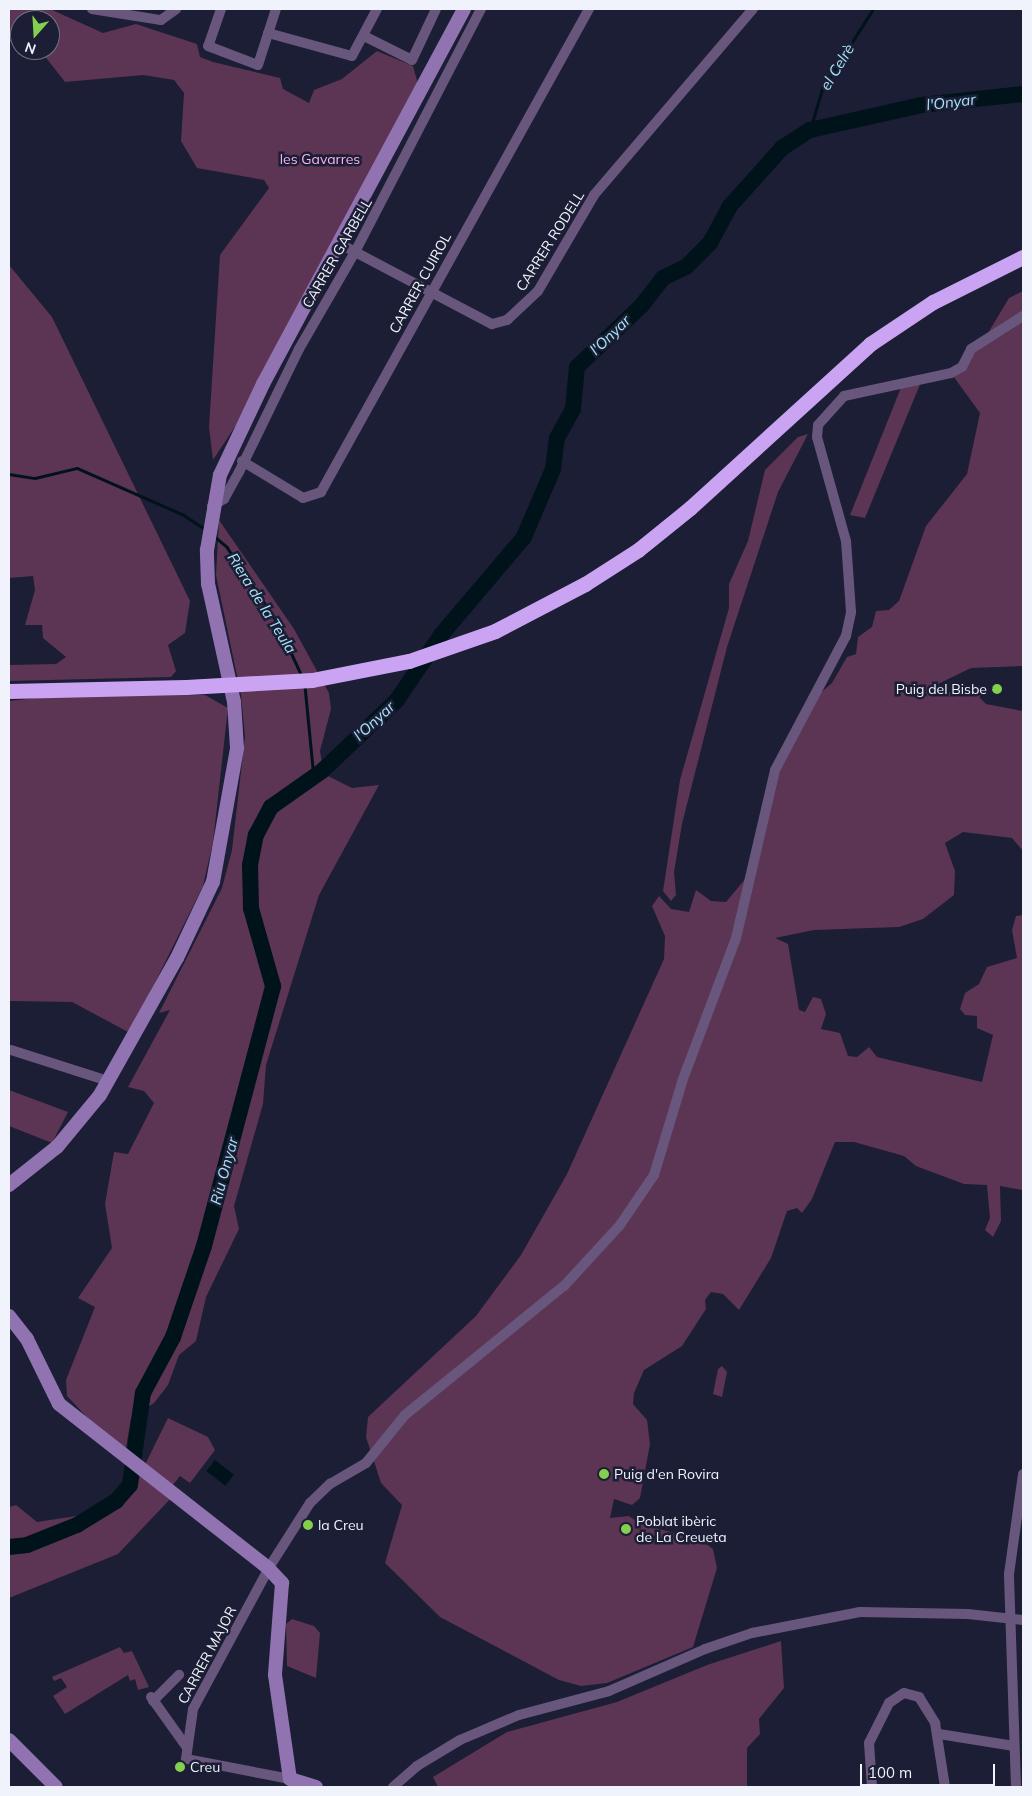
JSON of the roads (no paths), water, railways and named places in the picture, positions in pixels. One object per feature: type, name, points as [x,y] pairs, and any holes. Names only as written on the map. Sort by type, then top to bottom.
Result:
[{"type":"highway","points":[[9,691],[186,687],[312,680],[409,661],[495,631],[585,584],[638,550],[690,508],[870,344],[934,302],[1023,257]]},
{"type":"main road","points":[[9,1185],[76,1128],[108,1081],[177,958],[213,882],[220,855],[237,729],[208,584],[207,550],[212,506],[235,439],[464,9]]},
{"type":"main road","points":[[9,1316],[27,1339],[59,1404],[268,1568],[284,1587],[275,1675],[290,1772],[316,1787]]},
{"type":"main road","points":[[9,1740],[56,1787]]},
{"type":"street","points":[[95,9],[161,20],[173,15],[176,9]]},
{"type":"street","points":[[221,9],[208,46],[258,65],[276,9]]},
{"type":"street","points":[[268,33],[352,56],[366,37],[377,9]]},
{"type":"street","points":[[366,37],[412,60],[436,9]]},
{"type":"street","name":"CARRER GARBELL","points":[[212,506],[224,499],[299,349],[356,252],[481,9]]},
{"type":"street","name":"CARRER CUIROL","points":[[242,461],[303,498],[322,492],[589,9]]},
{"type":"street","name":"CARRER RODELL","points":[[340,244],[492,324],[528,304],[594,195],[753,9]]},
{"type":"street","name":"CARRER MAJOR","points":[[290,1772],[186,1759],[186,1746],[193,1709],[268,1568],[310,1503],[330,1484],[366,1463],[405,1415],[564,1286],[620,1225],[654,1175],[683,1079],[736,938],[775,770],[846,636],[851,612],[846,542],[817,437],[818,425],[844,396],[921,382],[956,370],[971,349],[1023,316]]},
{"type":"street","points":[[11,1050],[108,1081]]},
{"type":"street","points":[[1016,1787],[1010,1574],[1023,1474]]},
{"type":"street","points":[[393,1787],[417,1766],[460,1740],[519,1714],[609,1691],[704,1649],[752,1633],[860,1612],[1023,1620]]},
{"type":"street","points":[[179,1675],[152,1699],[186,1746]]},
{"type":"street","points":[[872,1787],[869,1743],[893,1698],[904,1693],[919,1697],[940,1734],[945,1787]]},
{"type":"street","points":[[940,1734],[1014,1746]]},
{"type":"waterway","name":"el Celrè","points":[[810,130],[822,89],[873,9]]},
{"type":"waterway","name":"l'Onyar","points":[[9,1547],[27,1545],[77,1525],[116,1501],[130,1485],[143,1393],[173,1337],[204,1246],[273,986],[251,908],[250,865],[256,835],[271,807],[322,771],[397,700],[441,635],[524,537],[553,469],[557,438],[573,409],[577,367],[642,305],[663,278],[686,267],[710,243],[730,206],[782,148],[810,130],[922,105],[1023,94]]},
{"type":"waterway","name":"Riera de la Teula","points":[[9,474],[35,478],[77,468],[184,515],[206,530]]},
{"type":"waterway","name":"Riera de la Teula","points":[[214,536],[227,547],[277,622],[302,676]]},
{"type":"waterway","name":"Riera de la Teula","points":[[305,686],[314,777]]},
{"type":"place","name":"Puig del Bisbe","points":[[997,689]]},
{"type":"place","name":"Puig d'en Rovira","points":[[604,1474]]},
{"type":"place","name":"la Creu","points":[[308,1525]]},
{"type":"place","name":"Poblat ibèric de La Creueta","points":[[626,1529]]},
{"type":"place","name":"Creu","points":[[180,1767]]},
{"type":"park label","name":"les Gavarres","points":[[320,159]]},
{"type":"water label","name":"Riu Onyar","points":[[224,1171]]}]
